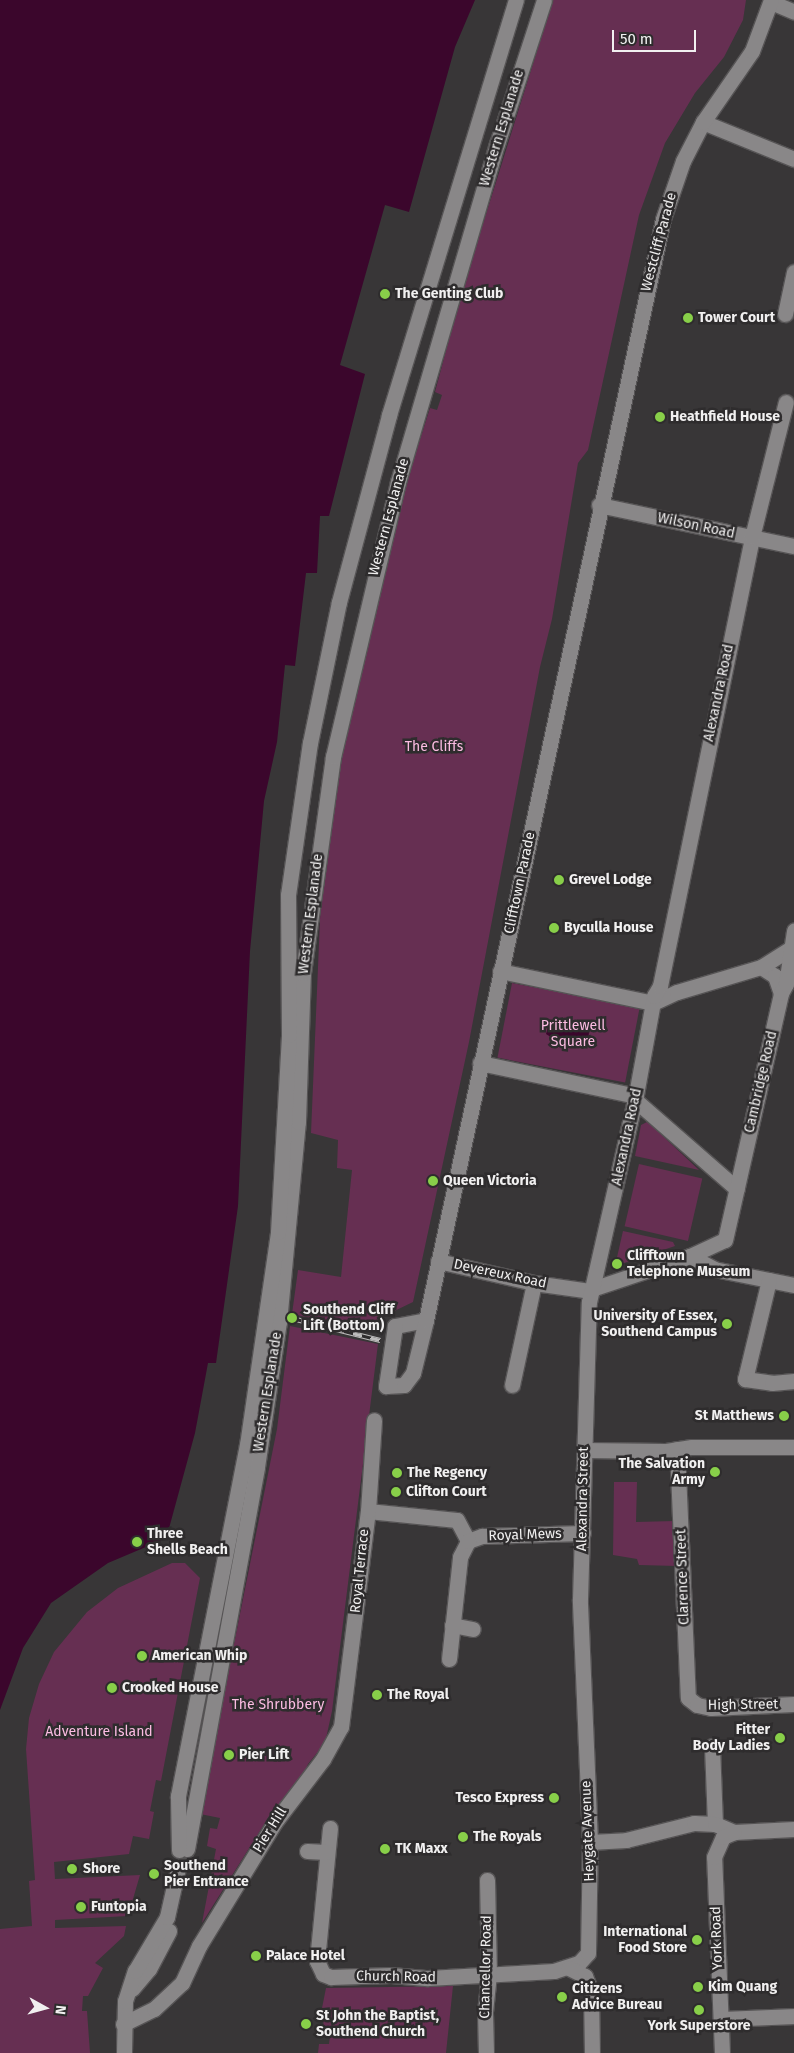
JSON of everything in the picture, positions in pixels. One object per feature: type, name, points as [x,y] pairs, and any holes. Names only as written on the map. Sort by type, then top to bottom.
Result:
[{"type":"street","name":"Western Esplanade","points":[[516,0],[389,415],[339,602],[310,743],[288,895],[288,1035],[278,1232],[247,1445],[177,1804],[183,1850],[278,1330],[298,1122],[303,973],[333,757],[375,570],[402,466],[512,95],[544,0]]},
{"type":"street","points":[[771,1],[794,12]]},
{"type":"street","name":"Westcliff Parade","points":[[599,505],[662,219],[684,161],[703,122],[752,51],[771,1]]},
{"type":"street","points":[[703,122],[794,160]]},
{"type":"street","points":[[785,314],[794,272]]},
{"type":"street","name":"Alexandra Road","points":[[592,1290],[660,995],[752,538],[786,402]]},
{"type":"street","name":"Wilson Road","points":[[599,505],[794,546]]},
{"type":"street","name":"Clifftown Parade","points":[[426,1320],[599,505]]},
{"type":"street","name":"Cambridge Road","points":[[690,1256],[721,1244],[728,1234],[736,1189],[781,993],[786,984],[794,931]]},
{"type":"street","points":[[500,971],[660,995],[761,967],[790,949]]},
{"type":"street","points":[[761,967],[775,976],[781,993]]},
{"type":"street","points":[[480,1063],[636,1098],[736,1189]]},
{"type":"street","points":[[592,1290],[690,1256],[714,1269],[794,1285]]},
{"type":"street","name":"Devereux Road","points":[[438,1261],[534,1283],[592,1290]]},
{"type":"street","points":[[769,1280],[745,1379],[772,1383],[794,1382]]},
{"type":"street","points":[[512,1385],[534,1283]]},
{"type":"street","name":"Alexandra Street","points":[[585,1710],[580,1599],[586,1342],[592,1290]]},
{"type":"street","name":"Royal Terrace","points":[[342,1722],[368,1511],[374,1420]]},
{"type":"street","points":[[584,1450],[794,1447]]},
{"type":"street","name":"Clarence Street","points":[[677,1449],[687,1693],[692,1702]]},
{"type":"street","name":"Royal Mews","points":[[368,1511],[457,1520],[468,1541]]},
{"type":"street","name":"Royal Mews","points":[[449,1659],[460,1557],[468,1541],[482,1536],[583,1533]]},
{"type":"street","points":[[452,1625],[473,1629]]},
{"type":"street","name":"High Street","points":[[692,1702],[711,1708],[794,1704]]},
{"type":"street","name":"Heygate Avenue","points":[[569,1968],[580,1963],[588,1953],[590,1842],[585,1710]]},
{"type":"street","name":"Pier Hill","points":[[122,2024],[154,2009],[182,1983],[199,1946],[252,1859],[293,1794],[323,1759],[342,1722]]},
{"type":"street","points":[[712,1746],[715,1824]]},
{"type":"street","points":[[590,1842],[626,1840],[687,1824],[715,1824],[734,1832],[794,1829]]},
{"type":"street","name":"Church Road","points":[[330,1828],[326,1852],[317,1961],[323,1974],[331,1977],[390,1974],[428,1978],[569,1968]]},
{"type":"street","name":"York Road","points":[[722,2053],[723,2019],[719,2009],[714,1857],[721,1841],[734,1832]]},
{"type":"street","points":[[308,1851],[326,1852]]},
{"type":"street","points":[[124,2053],[122,2024],[129,1992],[135,1971],[167,1917],[181,1868],[168,1935],[149,1970],[129,1992]]},
{"type":"street","name":"Chancellor Road","points":[[486,2053],[485,2012],[489,1975],[487,1880]]},
{"type":"street","points":[[569,1968],[585,1976],[591,1992],[592,2053]]},
{"type":"street","points":[[723,2019],[794,2016]]},
{"type":"green space","name":"The Cliffs","points":[[553,0],[746,0],[743,20],[724,57],[695,93],[665,143],[639,215],[588,450],[578,463],[552,619],[540,667],[469,1042],[413,1302],[384,1316],[381,1330],[352,1327],[292,1314],[298,1270],[341,1277],[352,1170],[337,1168],[338,1140],[311,1133],[321,896],[342,754],[403,493],[430,408],[437,410],[442,395],[435,392],[461,294]]},
{"type":"green space","name":"Prittlewell Square","points":[[512,983],[640,1008],[625,1082],[497,1058]]},
{"type":"green space","points":[[647,1122],[699,1170],[635,1156],[641,1125]]},
{"type":"green space","points":[[639,1164],[702,1179],[688,1241],[625,1226]]},
{"type":"green space","points":[[623,1231],[673,1242],[675,1246],[615,1266]]},
{"type":"green space","name":"The Shrubbery","points":[[290,1326],[378,1344],[332,1711],[325,1743],[308,1764],[301,1780],[272,1812],[202,1923],[216,1849],[207,1846],[210,1828],[217,1829],[220,1818],[200,1814],[277,1429]]},
{"type":"green space","points":[[614,1482],[637,1482],[636,1522],[675,1521],[677,1566],[639,1565],[637,1559],[613,1555]]},
{"type":"green space","name":"Adventure Island","points":[[172,1563],[185,1563],[200,1578],[161,1781],[156,1780],[150,1811],[154,1812],[149,1839],[133,1836],[129,1854],[54,1862],[55,1879],[140,1875],[128,1916],[55,1920],[55,1928],[126,1926],[124,1936],[95,1963],[103,1968],[88,1996],[83,1996],[82,2011],[87,2011],[90,2053],[0,2053],[0,1929],[32,1926],[29,1881],[35,1880],[26,1749],[29,1718],[39,1684],[54,1652],[87,1612],[118,1588]]},
{"type":"green space","points":[[453,1986],[446,2053],[318,2053],[319,2044],[329,2044],[331,2028],[323,2027],[325,2009],[322,2008],[326,1988]]},
{"type":"shaded area","points":[[0,0],[475,0],[455,47],[409,212],[385,205],[340,365],[365,374],[329,516],[320,516],[317,573],[306,573],[295,666],[285,665],[277,742],[264,801],[250,951],[238,1206],[216,1363],[208,1363],[195,1433],[168,1532],[160,1541],[108,1563],[51,1603],[23,1648],[0,1710]]},
{"type":"shaded area","points":[[571,1020],[589,1032],[588,1042],[565,1046],[546,1034],[549,1024]]},
{"type":"tunnel","points":[[184,1868],[187,1849]]},
{"type":"railway","points":[[292,1318],[380,1340]]},
{"type":"place","name":"The Genting Club","points":[[385,294]]},
{"type":"place","name":"Tower Court","points":[[688,318]]},
{"type":"place","name":"Heathfield House","points":[[660,417]]},
{"type":"place","name":"Grevel Lodge","points":[[559,880]]},
{"type":"place","name":"Byculla House","points":[[554,928]]},
{"type":"place","name":"Queen Victoria","points":[[433,1181]]},
{"type":"place","name":"Clifftown Telephone Museum","points":[[617,1264]]},
{"type":"place","name":"Southend Cliff Lift (Bottom)","points":[[292,1318]]},
{"type":"place","name":"University of Essex, Southend Campus","points":[[727,1324]]},
{"type":"place","name":"St Matthews","points":[[784,1416]]},
{"type":"place","name":"The Salvation Army","points":[[715,1472]]},
{"type":"place","name":"The Regency","points":[[397,1473]]},
{"type":"place","name":"Clifton Court","points":[[396,1492]]},
{"type":"place","name":"Three Shells Beach","points":[[137,1542]]},
{"type":"place","name":"American Whip","points":[[142,1656]]},
{"type":"place","name":"Crooked House","points":[[112,1688]]},
{"type":"place","name":"The Royal","points":[[377,1695]]},
{"type":"place","name":"Fitter Body Ladies","points":[[780,1738]]},
{"type":"place","name":"Pier Lift","points":[[229,1755]]},
{"type":"place","name":"Tesco Express","points":[[554,1798]]},
{"type":"place","name":"The Royals","points":[[463,1837]]},
{"type":"place","name":"TK Maxx","points":[[385,1849]]},
{"type":"place","name":"Shore","points":[[72,1869]]},
{"type":"place","name":"Southend Pier Entrance","points":[[154,1874]]},
{"type":"place","name":"Funtopia","points":[[81,1907]]},
{"type":"place","name":"International Food Store","points":[[697,1940]]},
{"type":"place","name":"Palace Hotel","points":[[256,1956]]},
{"type":"place","name":"Kim Quang","points":[[698,1987]]},
{"type":"place","name":"Citizens Advice Bureau","points":[[562,1997]]},
{"type":"place","name":"York Superstore","points":[[699,2010]]},
{"type":"place","name":"St John the Baptist, Southend Church","points":[[306,2024]]}]
